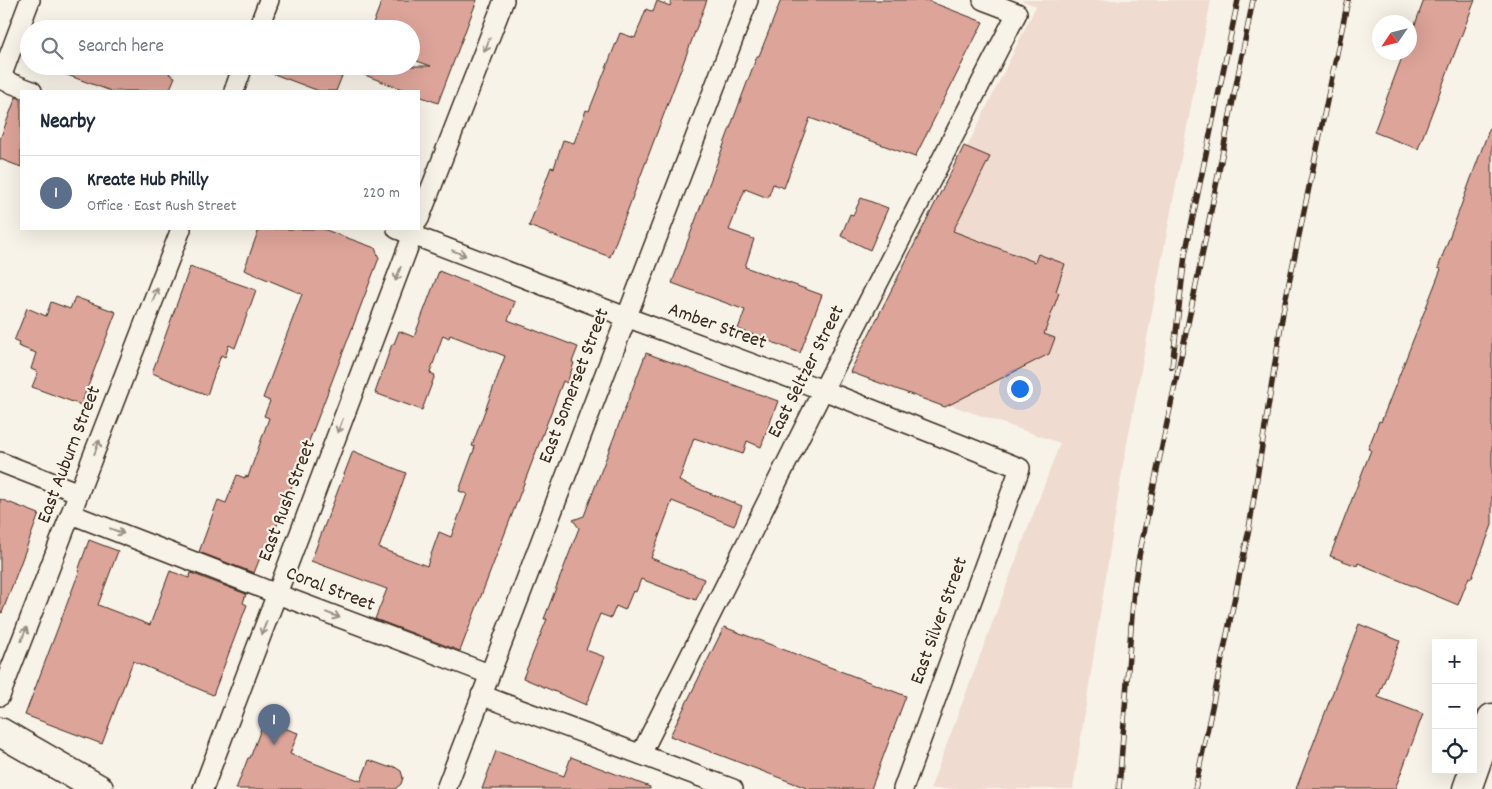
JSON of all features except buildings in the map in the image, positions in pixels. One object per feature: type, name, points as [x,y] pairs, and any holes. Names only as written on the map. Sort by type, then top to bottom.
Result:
[{"type":"main road","points":[[1467,789],[1492,718]]},
{"type":"main road","points":[[0,732],[99,789]]},
{"type":"street","points":[[22,20],[30,0]]},
{"type":"street","points":[[261,20],[269,0]]},
{"type":"street","name":"East Rush Street","points":[[420,206],[504,0]]},
{"type":"street","name":"East Somerset Street","points":[[446,789],[748,0]]},
{"type":"street","name":"East Seltzer Street","points":[[641,754],[823,390],[1017,13],[983,0]]},
{"type":"street","points":[[20,26],[0,79],[29,90]]},
{"type":"street","points":[[234,90],[240,75]]},
{"type":"street","name":"East Auburn Street","points":[[0,696],[181,230]]},
{"type":"street","name":"East Rush Street","points":[[203,789],[277,594],[410,230]]},
{"type":"street","name":"Amber Street","points":[[416,230],[626,318],[823,390],[1020,468]]},
{"type":"street","points":[[0,462],[80,492]]},
{"type":"street","name":"East Silver Street","points":[[903,789],[1020,468]]},
{"type":"street","name":"Coral Street","points":[[71,514],[489,674]]},
{"type":"street","points":[[481,695],[733,789]]},
{"type":"shaded area","points":[[1021,0],[1211,0],[1123,465],[1073,789],[930,789],[1060,443],[857,373],[1036,6]]},
{"type":"railway","points":[[1172,367],[1185,255],[1238,0]]},
{"type":"railway","points":[[1119,789],[1134,588],[1139,556],[1200,266],[1253,0]]},
{"type":"railway","points":[[1195,789],[1249,529],[1283,312],[1348,0]]},
{"type":"place","name":"Kreate Hub Philly","points":[[274,745]]}]
